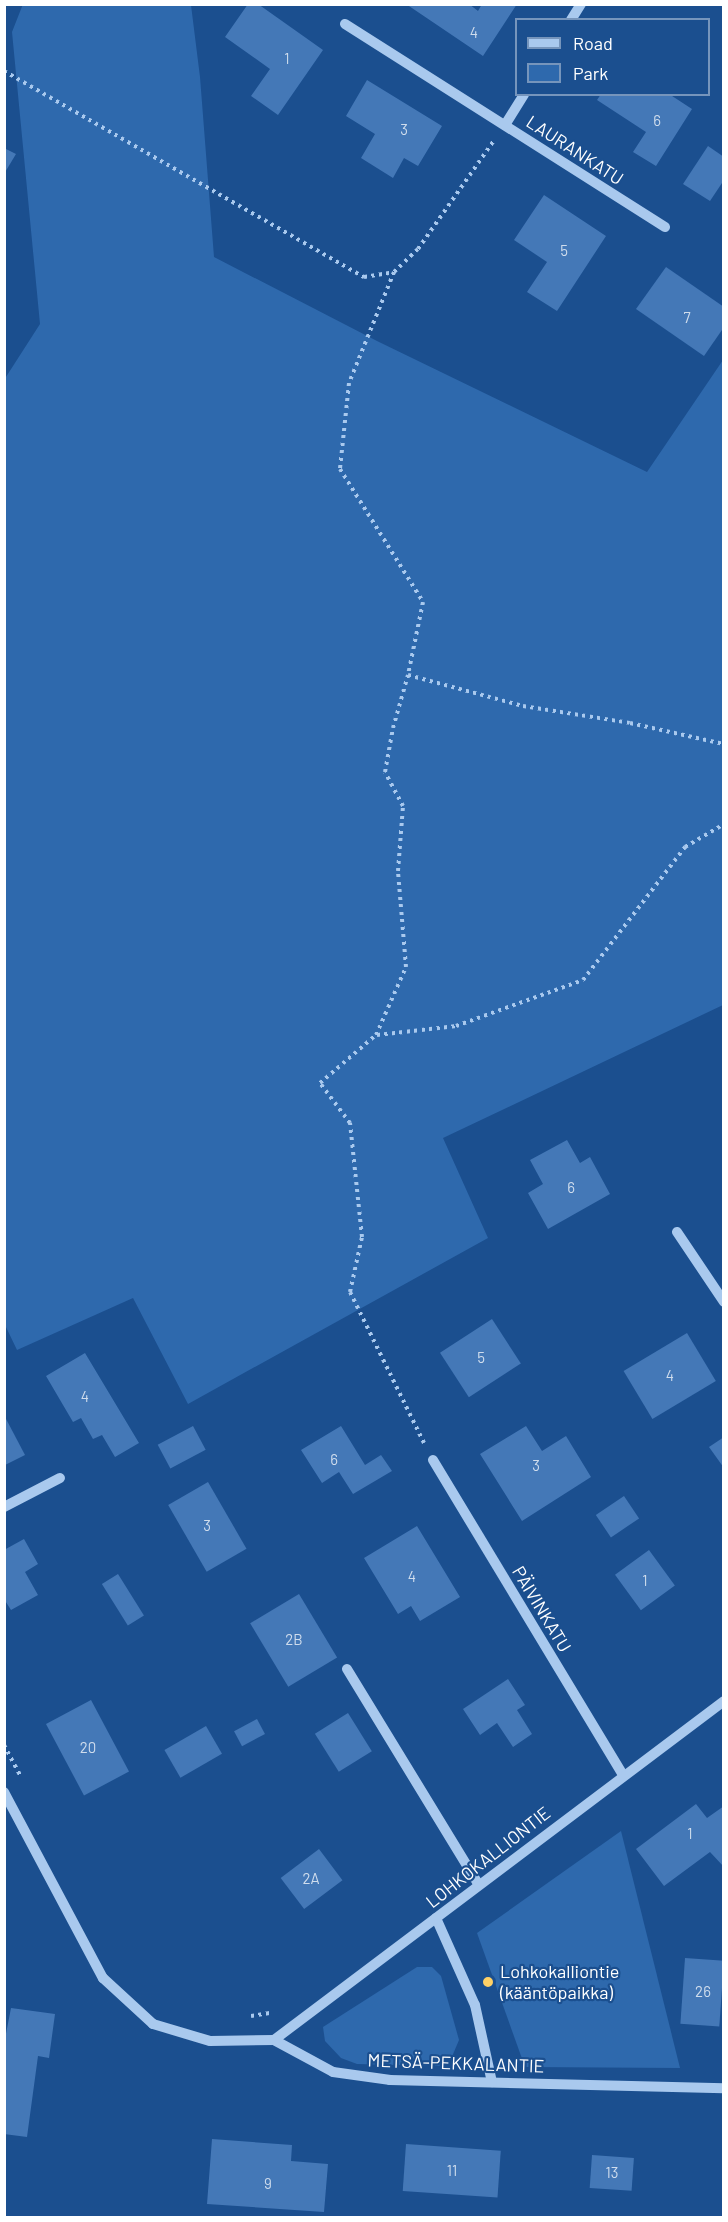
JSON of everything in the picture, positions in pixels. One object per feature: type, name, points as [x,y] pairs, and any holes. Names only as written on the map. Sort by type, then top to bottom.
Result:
[{"type":"street","points":[[572,18],[580,4]]},
{"type":"street","name":"LAURANKATU","points":[[345,24],[665,227]]},
{"type":"street","points":[[505,125],[523,96]]},
{"type":"street","points":[[677,1232],[723,1302]]},
{"type":"street","name":"PÄIVINKATU","points":[[433,1460],[623,1774]]},
{"type":"street","points":[[4,1507],[60,1478]]},
{"type":"street","points":[[347,1668],[478,1884]]},
{"type":"street","name":"LOHKOKALLIONTIE","points":[[274,2040],[623,1774],[723,1701]]},
{"type":"street","name":"METSÄ-PEKKALANTIE","points":[[4,1792],[103,1978],[153,2024],[210,2041],[274,2040],[333,2072],[390,2080],[723,2088]]},
{"type":"street","points":[[436,1918],[475,2006],[492,2082]]},
{"type":"path","points":[[4,71],[364,277],[394,272]]},
{"type":"path","points":[[433,1460],[350,1292],[362,1237],[350,1123],[320,1083],[376,1035],[406,967],[398,871],[403,806],[385,772],[423,602],[340,469],[349,383],[394,272],[418,249],[505,125]]},
{"type":"path","points":[[408,675],[523,706],[630,723],[723,744]]},
{"type":"path","points":[[376,1035],[456,1026],[583,980],[685,847],[723,824]]},
{"type":"path","points":[[4,1745],[26,1787]]},
{"type":"path","points":[[244,2017],[267,2015],[277,2008]]},
{"type":"green space","points":[[23,4],[191,5],[200,77],[214,257],[377,341],[647,472],[723,360],[723,1005],[443,1138],[488,1238],[188,1404],[133,1298],[17,1350],[5,1325],[4,380],[40,324],[12,32]]},
{"type":"green space","points":[[621,1831],[680,2068],[525,2067],[477,1933]]},
{"type":"green space","points":[[417,1967],[432,1967],[441,1976],[459,2040],[451,2059],[439,2066],[357,2064],[341,2058],[325,2041],[323,2027]]},
{"type":"building","points":[[248,4],[258,4],[323,50],[278,115],[251,96],[270,69],[225,37]]},
{"type":"building","points":[[406,4],[469,4],[478,11],[482,4],[517,4],[483,56]]},
{"type":"building","points":[[367,80],[442,126],[418,166],[404,158],[393,178],[361,158],[375,134],[346,116]]},
{"type":"building","points":[[600,96],[672,96],[692,109],[656,166],[633,152],[646,132],[597,100]]},
{"type":"building","points":[[708,146],[724,157],[724,180],[710,201],[683,184]]},
{"type":"building","points":[[4,148],[16,154],[4,174]]},
{"type":"building","points":[[544,195],[606,236],[557,311],[527,292],[547,262],[514,240]]},
{"type":"building","points":[[666,267],[724,307],[724,327],[704,356],[636,309]]},
{"type":"building","points":[[567,1140],[580,1163],[590,1157],[610,1194],[548,1229],[528,1193],[543,1184],[530,1160]]},
{"type":"building","points":[[492,1319],[521,1363],[469,1397],[440,1353]]},
{"type":"building","points":[[687,1333],[716,1381],[652,1419],[624,1371]]},
{"type":"building","points":[[85,1353],[139,1443],[115,1457],[102,1435],[93,1439],[81,1418],[73,1422],[46,1376]]},
{"type":"building","points":[[5,1417],[25,1455],[5,1465]]},
{"type":"building","points":[[193,1426],[206,1450],[170,1469],[158,1445]]},
{"type":"building","points":[[341,1426],[365,1465],[381,1455],[392,1471],[353,1494],[339,1472],[322,1483],[301,1450]]},
{"type":"building","points":[[526,1426],[542,1451],[566,1436],[591,1477],[522,1521],[480,1454]]},
{"type":"building","points":[[724,1437],[724,1468],[709,1447]]},
{"type":"building","points":[[208,1482],[246,1549],[207,1572],[168,1505]]},
{"type":"building","points":[[624,1496],[639,1518],[611,1537],[596,1515]]},
{"type":"building","points":[[417,1526],[460,1597],[420,1621],[411,1606],[398,1614],[364,1558]]},
{"type":"building","points":[[24,1539],[38,1564],[25,1572],[38,1595],[11,1610],[4,1599],[4,1550]]},
{"type":"building","points":[[649,1550],[675,1586],[641,1610],[615,1575]]},
{"type":"building","points":[[118,1574],[144,1616],[128,1626],[102,1584]]},
{"type":"building","points":[[299,1594],[337,1657],[288,1687],[250,1623]]},
{"type":"building","points":[[508,1679],[525,1705],[517,1710],[532,1734],[513,1747],[497,1723],[480,1735],[463,1709]]},
{"type":"building","points":[[91,1700],[129,1772],[84,1795],[46,1724]]},
{"type":"building","points":[[348,1713],[372,1751],[339,1772],[315,1734]]},
{"type":"building","points":[[257,1719],[265,1734],[242,1746],[234,1731]]},
{"type":"building","points":[[206,1726],[222,1754],[180,1778],[164,1750]]},
{"type":"building","points":[[696,1804],[707,1818],[724,1806],[724,1867],[710,1852],[664,1886],[636,1849]]},
{"type":"building","points":[[319,1849],[342,1880],[304,1909],[281,1878]]},
{"type":"building","points":[[685,1958],[724,1961],[719,2027],[680,2024]]},
{"type":"building","points":[[11,2008],[55,2014],[49,2058],[38,2056],[27,2137],[4,2134],[4,2044]]},
{"type":"building","points":[[212,2139],[292,2145],[291,2161],[328,2164],[324,2212],[207,2204]]},
{"type":"building","points":[[406,2144],[501,2151],[497,2198],[403,2191]]},
{"type":"building","points":[[592,2155],[634,2158],[632,2191],[590,2188]]},
{"type":"place","name":"Lohkokalliontie (kääntöpaikka)","points":[[488,1982]]}]
